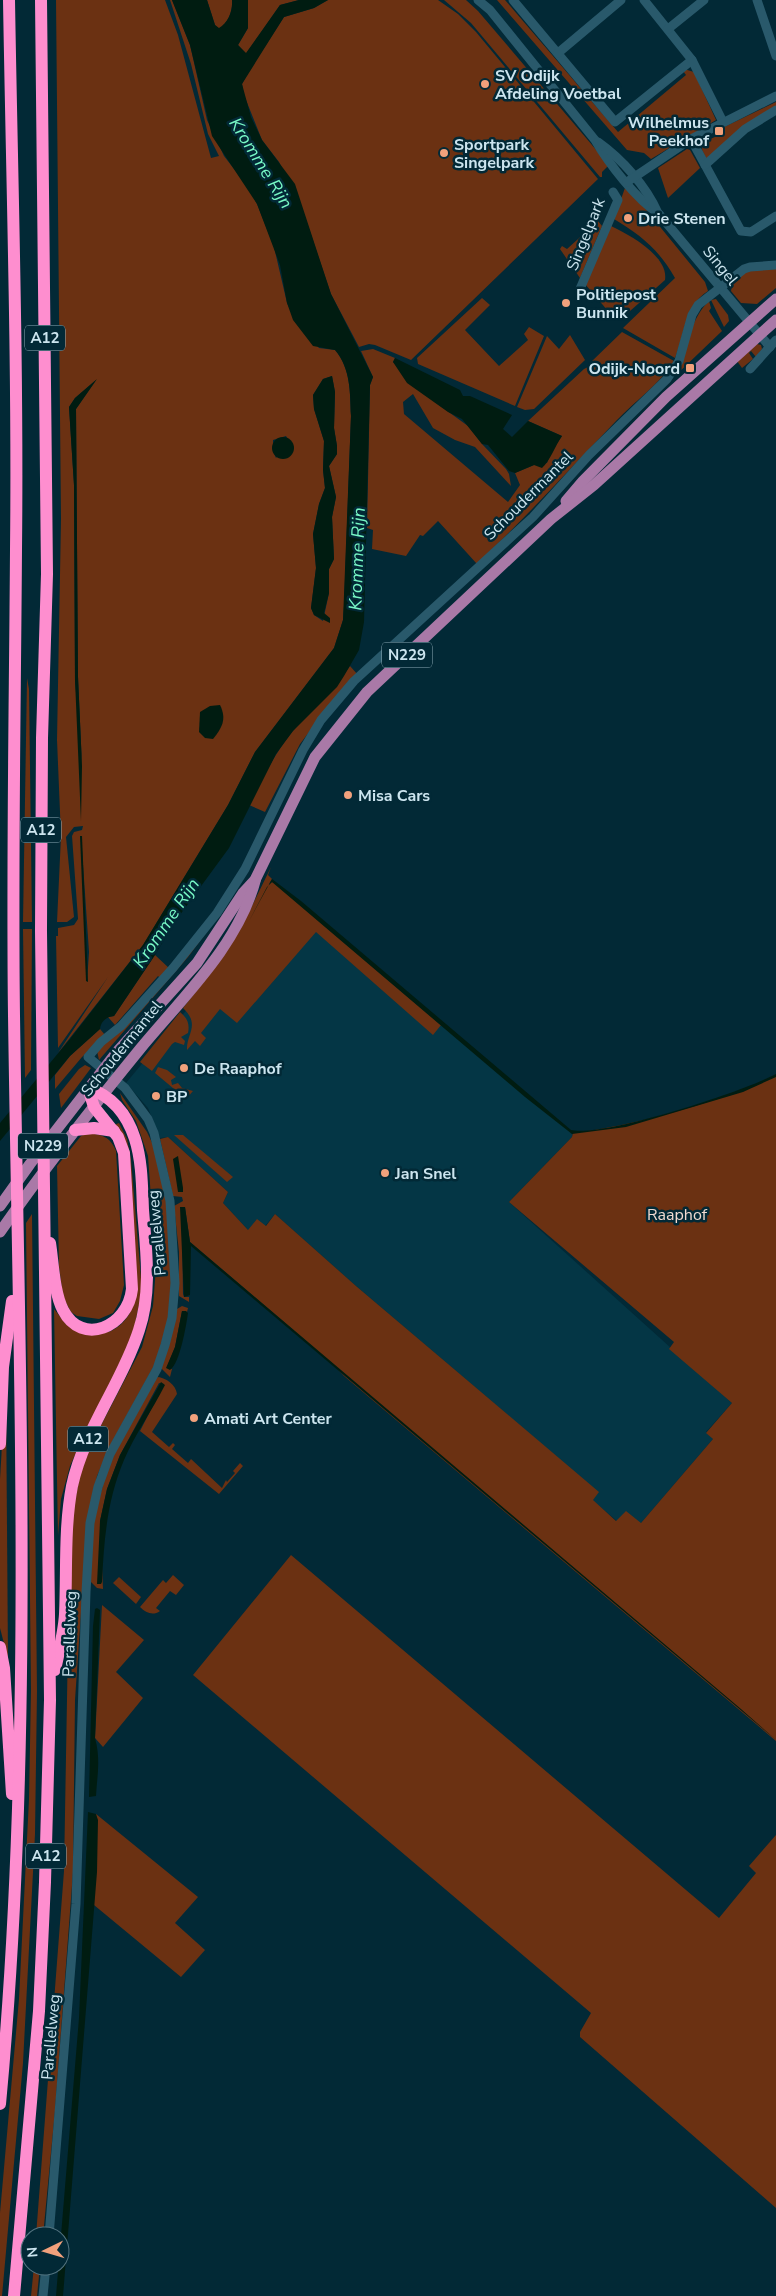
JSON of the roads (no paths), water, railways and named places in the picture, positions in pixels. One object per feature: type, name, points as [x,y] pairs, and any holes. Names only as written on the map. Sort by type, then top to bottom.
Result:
[{"type":"highway","name":"A12","points":[[0,2104],[10,1992],[18,1854],[21,1596],[13,926],[12,746],[16,549],[9,0]]},
{"type":"highway","name":"A12","points":[[14,2296],[39,2011],[46,1882],[50,1700],[41,926],[42,738],[47,574],[41,0]]},
{"type":"highway","points":[[88,1088],[104,1094]]},
{"type":"highway","points":[[88,1088],[94,1107]]},
{"type":"highway","name":"A12","points":[[50,1700],[65,1616],[67,1517],[73,1484],[86,1445],[134,1345],[145,1304],[146,1263],[138,1150],[129,1125],[104,1094]]},
{"type":"highway","name":"A12","points":[[43,1201],[59,1301],[63,1312],[75,1324],[83,1327],[92,1329],[112,1325],[124,1314],[131,1298],[132,1277],[124,1154],[114,1131],[94,1107]]},
{"type":"highway","points":[[75,1130],[94,1128],[114,1131]]},
{"type":"highway","name":"A12","points":[[0,1444],[3,1367],[18,1256]]},
{"type":"highway","name":"A12","points":[[0,1647],[4,1668],[6,1729],[18,1854]]},
{"type":"main road","name":"Schoudermantel","points":[[551,520],[583,480],[618,444],[748,322],[776,299]]},
{"type":"main road","name":"Schoudermantel","points":[[0,1232],[34,1182],[75,1130],[175,1006],[201,978],[234,928],[252,895],[256,878],[309,766],[367,692],[551,520],[594,485],[776,320]]},
{"type":"main road","name":"Schoudermantel","points":[[0,1206],[88,1088],[135,1030],[196,963],[243,892],[256,878]]},
{"type":"street","name":"Singel","points":[[478,0],[490,10],[596,140],[603,153],[652,202],[658,214],[759,335]]},
{"type":"street","points":[[513,0],[615,122],[692,60]]},
{"type":"street","points":[[558,53],[621,0]]},
{"type":"street","points":[[644,0],[692,60],[723,122]]},
{"type":"street","points":[[668,29],[704,0]]},
{"type":"street","points":[[757,0],[776,56]]},
{"type":"street","points":[[630,180],[691,139],[776,96]]},
{"type":"street","points":[[705,165],[745,129],[776,110]]},
{"type":"street","points":[[691,139],[741,232],[751,232],[776,216]]},
{"type":"street","name":"Singelpark","points":[[580,289],[618,200],[613,192]]},
{"type":"street","name":"Schoudermantel","points":[[103,1070],[88,1057],[101,1042],[121,1026],[173,968],[217,913],[245,869],[297,760],[321,720],[354,681],[533,518],[589,455],[667,379],[681,356],[692,315],[698,305],[720,286],[750,266],[776,265]]},
{"type":"street","points":[[750,369],[773,344],[759,335]]},
{"type":"street","points":[[297,760],[309,766]]},
{"type":"street","name":"Parallelweg","points":[[50,2226],[76,1904],[85,1601],[90,1523],[98,1486],[110,1454],[157,1369],[165,1345],[174,1300],[174,1244],[171,1210],[159,1152],[148,1119],[125,1088],[103,1070]]},
{"type":"street","points":[[43,2296],[45,2276]]},
{"type":"water","name":"Kromme Rijn","points":[[172,0],[207,0],[215,25],[219,28],[229,16],[232,0],[248,0],[248,28],[238,45],[246,53],[280,5],[299,0],[328,0],[314,8],[284,17],[242,84],[251,117],[262,140],[295,184],[331,294],[373,377],[370,385],[364,622],[359,650],[344,676],[337,687],[293,731],[276,754],[229,848],[174,923],[114,1016],[104,1020],[100,1029],[70,1056],[0,1141],[0,1123],[70,1039],[143,945],[228,805],[255,752],[334,648],[343,620],[351,416],[347,373],[335,350],[313,346],[293,320],[287,303],[280,265],[257,204],[212,136],[190,45]]},
{"type":"water","points":[[395,358],[460,390],[463,396],[470,396],[512,415],[503,429],[512,437],[528,421],[562,436],[548,461],[542,468],[534,465],[515,473],[509,471],[488,445],[482,444],[462,419],[448,412],[407,383],[393,362]]},
{"type":"water","points":[[332,376],[335,392],[334,428],[337,446],[337,454],[329,466],[336,497],[332,517],[334,559],[329,569],[329,593],[324,613],[330,618],[330,623],[314,615],[311,608],[316,568],[313,534],[319,504],[325,488],[323,470],[324,441],[314,409],[313,395],[323,379]]},
{"type":"water","points":[[97,379],[76,409],[78,677],[82,766],[81,821],[75,680],[74,485],[69,407],[75,398]]},
{"type":"water","points":[[283,437],[291,440],[294,448],[291,456],[283,459],[275,456],[272,448],[275,440]]},
{"type":"water","points":[[220,705],[223,715],[221,727],[213,739],[205,738],[199,732],[200,712],[210,706]]},
{"type":"water","points":[[80,836],[82,836],[88,982],[86,981]]},
{"type":"water","points":[[272,879],[301,901],[571,1130],[613,1127],[642,1120],[705,1101],[776,1074],[776,1077],[743,1092],[626,1127],[572,1134],[525,1097],[272,882],[268,886]]},
{"type":"water","points":[[178,1156],[183,1192],[178,1192],[173,1159]]},
{"type":"water","points":[[180,1207],[185,1207],[190,1242],[776,1740],[191,1246],[190,1295],[184,1297]]},
{"type":"water","points":[[182,1311],[188,1313],[184,1335],[177,1360],[170,1370],[166,1368],[175,1347]]},
{"type":"water","points":[[161,1382],[165,1385],[133,1441],[118,1475],[107,1520],[102,1582],[97,1584],[100,1521],[107,1489],[120,1455]]},
{"type":"water","points":[[95,1609],[100,1610],[95,1738],[98,1768],[96,1796],[89,1797],[93,1626]]},
{"type":"water","points":[[88,1812],[96,1814],[98,1820],[97,1872],[69,2226],[62,2226],[79,2018]]},
{"type":"water","points":[[58,2276],[65,2276],[63,2296],[56,2296]]},
{"type":"place","name":"SV Odijk Afdeling Voetbal","points":[[485,84]]},
{"type":"place","name":"Wilhelmus Peekhof","points":[[719,131]]},
{"type":"place","name":"Sportpark Singelpark","points":[[444,153]]},
{"type":"place","name":"Drie Stenen","points":[[628,218]]},
{"type":"place","name":"Politiepost Bunnik","points":[[566,303]]},
{"type":"place","name":"Odijk-Noord","points":[[690,368]]},
{"type":"place","name":"Misa Cars","points":[[348,795]]},
{"type":"place","name":"De Raaphof","points":[[184,1068]]},
{"type":"place","name":"BP","points":[[156,1096]]},
{"type":"place","name":"Jan Snel","points":[[385,1173]]},
{"type":"place","name":"Amati Art Center","points":[[194,1418]]},
{"type":"park label","name":"Raaphof","points":[[677,1214]]}]
